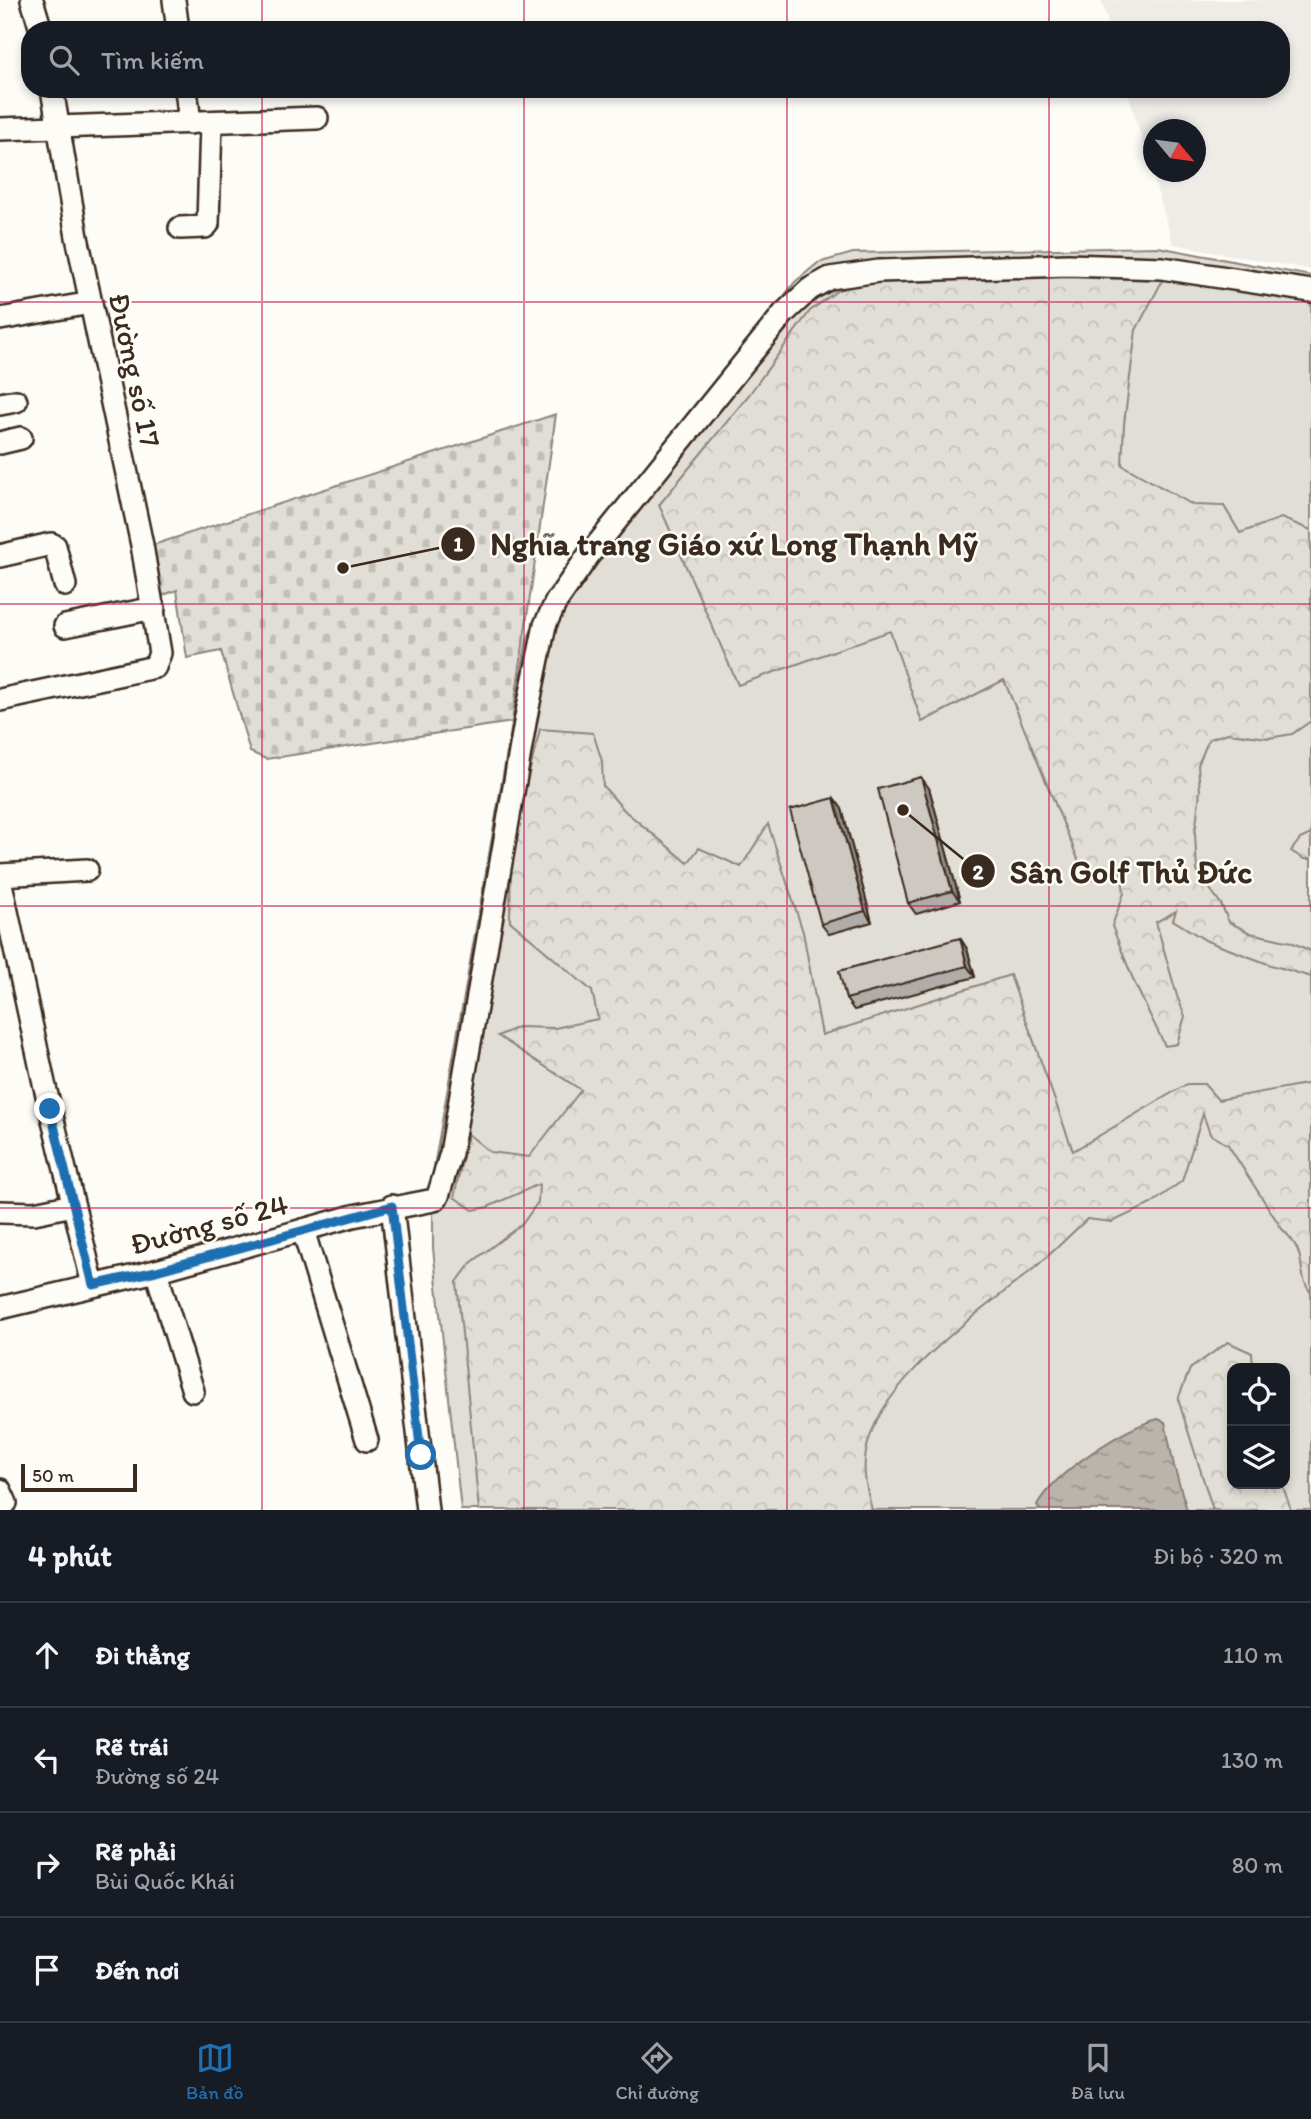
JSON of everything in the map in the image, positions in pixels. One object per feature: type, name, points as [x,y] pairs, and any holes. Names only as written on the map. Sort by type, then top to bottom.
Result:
[{"type":"street","points":[[32,0],[38,21]]},
{"type":"street","points":[[174,0],[177,21]]},
{"type":"street","name":"Đường số 17","points":[[0,700],[155,667],[160,653],[154,608],[91,303],[53,98]]},
{"type":"street","points":[[180,228],[205,227],[208,224],[201,123],[190,98]]},
{"type":"street","points":[[0,129],[317,118]]},
{"type":"street","name":"Đường số 24","points":[[0,1308],[156,1271],[392,1206],[434,1200],[442,1189],[451,1153],[526,718],[545,625],[556,602],[588,556],[784,313],[810,289],[830,278],[879,271],[1068,265],[1162,268],[1311,291]]},
{"type":"street","points":[[0,320],[91,303]]},
{"type":"street","points":[[0,556],[51,544],[55,546],[58,554],[65,585]]},
{"type":"street","points":[[65,626],[154,608]]},
{"type":"street","points":[[87,870],[0,881],[44,1083],[93,1285]]},
{"type":"street","points":[[0,1212],[34,1213],[73,1205]]},
{"type":"street","points":[[392,1206],[427,1510]]},
{"type":"street","points":[[303,1230],[367,1440]]},
{"type":"street","points":[[156,1271],[193,1391]]},
{"type":"street","points":[[0,1490],[6,1503],[0,1508]]},
{"type":"shaded area","points":[[1101,0],[1311,0],[1311,270],[1173,244],[1155,182],[1206,182],[1206,119],[1143,119],[1143,143],[1130,98],[1290,98],[1290,21],[1107,21]]},
{"type":"green space","points":[[1158,247],[1311,276],[1311,1510],[461,1510],[433,1248],[433,1172],[527,639],[548,598],[795,282],[818,263],[853,253]]},
{"type":"green space","points":[[929,257],[1175,257],[1136,330],[1124,424],[1122,465],[1193,505],[1224,506],[1240,533],[1281,518],[1311,530],[1311,721],[1292,734],[1269,738],[1228,733],[1209,739],[1198,765],[1200,791],[1195,834],[1197,871],[1221,904],[1229,922],[1250,933],[1291,942],[1311,951],[1311,977],[1207,941],[1173,920],[1176,911],[1156,922],[1185,1016],[1177,1044],[1165,1046],[1135,984],[1112,926],[1124,893],[1121,871],[1087,881],[1004,680],[922,722],[890,631],[738,685],[659,505],[748,396],[810,311],[838,290],[874,280]]},
{"type":"green space","points":[[556,414],[512,722],[266,759],[250,752],[221,651],[187,658],[177,590],[156,598],[150,546]]},
{"type":"green space","points":[[540,729],[593,733],[602,761],[603,786],[625,811],[688,863],[699,848],[741,867],[768,824],[803,932],[822,1035],[1010,975],[1073,1151],[1187,1084],[1204,1084],[1218,1100],[1311,1083],[1311,1293],[1303,1278],[1296,1247],[1228,1145],[1210,1134],[1203,1114],[1182,1181],[1151,1204],[1112,1222],[1087,1219],[1032,1270],[934,1350],[910,1375],[874,1426],[866,1452],[865,1474],[872,1510],[479,1510],[457,1282],[471,1263],[523,1223],[538,1202],[539,1184],[488,1207],[473,1210],[454,1197],[468,1134],[490,1152],[529,1157],[581,1090],[498,1036],[518,1027],[555,1028],[598,1019],[592,991],[510,921],[511,847]]},
{"type":"green space","points":[[1311,834],[1311,859],[1304,859],[1291,851],[1300,839]]},
{"type":"green space","points":[[1228,1342],[1252,1353],[1253,1363],[1227,1363],[1227,1489],[1284,1489],[1291,1510],[1213,1510],[1178,1399],[1190,1369]]},
{"type":"water","points":[[1158,1419],[1165,1422],[1187,1510],[1040,1510],[1037,1505],[1046,1492],[1074,1466],[1109,1442]]},
{"type":"building","points":[[921,777],[952,891],[908,903],[878,789]]},
{"type":"building","points":[[834,798],[865,911],[821,924],[790,810]]},
{"type":"building","points":[[960,938],[967,966],[846,999],[839,971]]},
{"type":"place","name":"Nghĩa trang Giáo xứ Long Thạnh Mỹ","points":[[343,568]]},
{"type":"place","name":"Sân Golf Thủ Đức","points":[[903,810]]},
{"type":"route","points":[[50,1109],[93,1285],[156,1271],[392,1206],[421,1455]]}]
